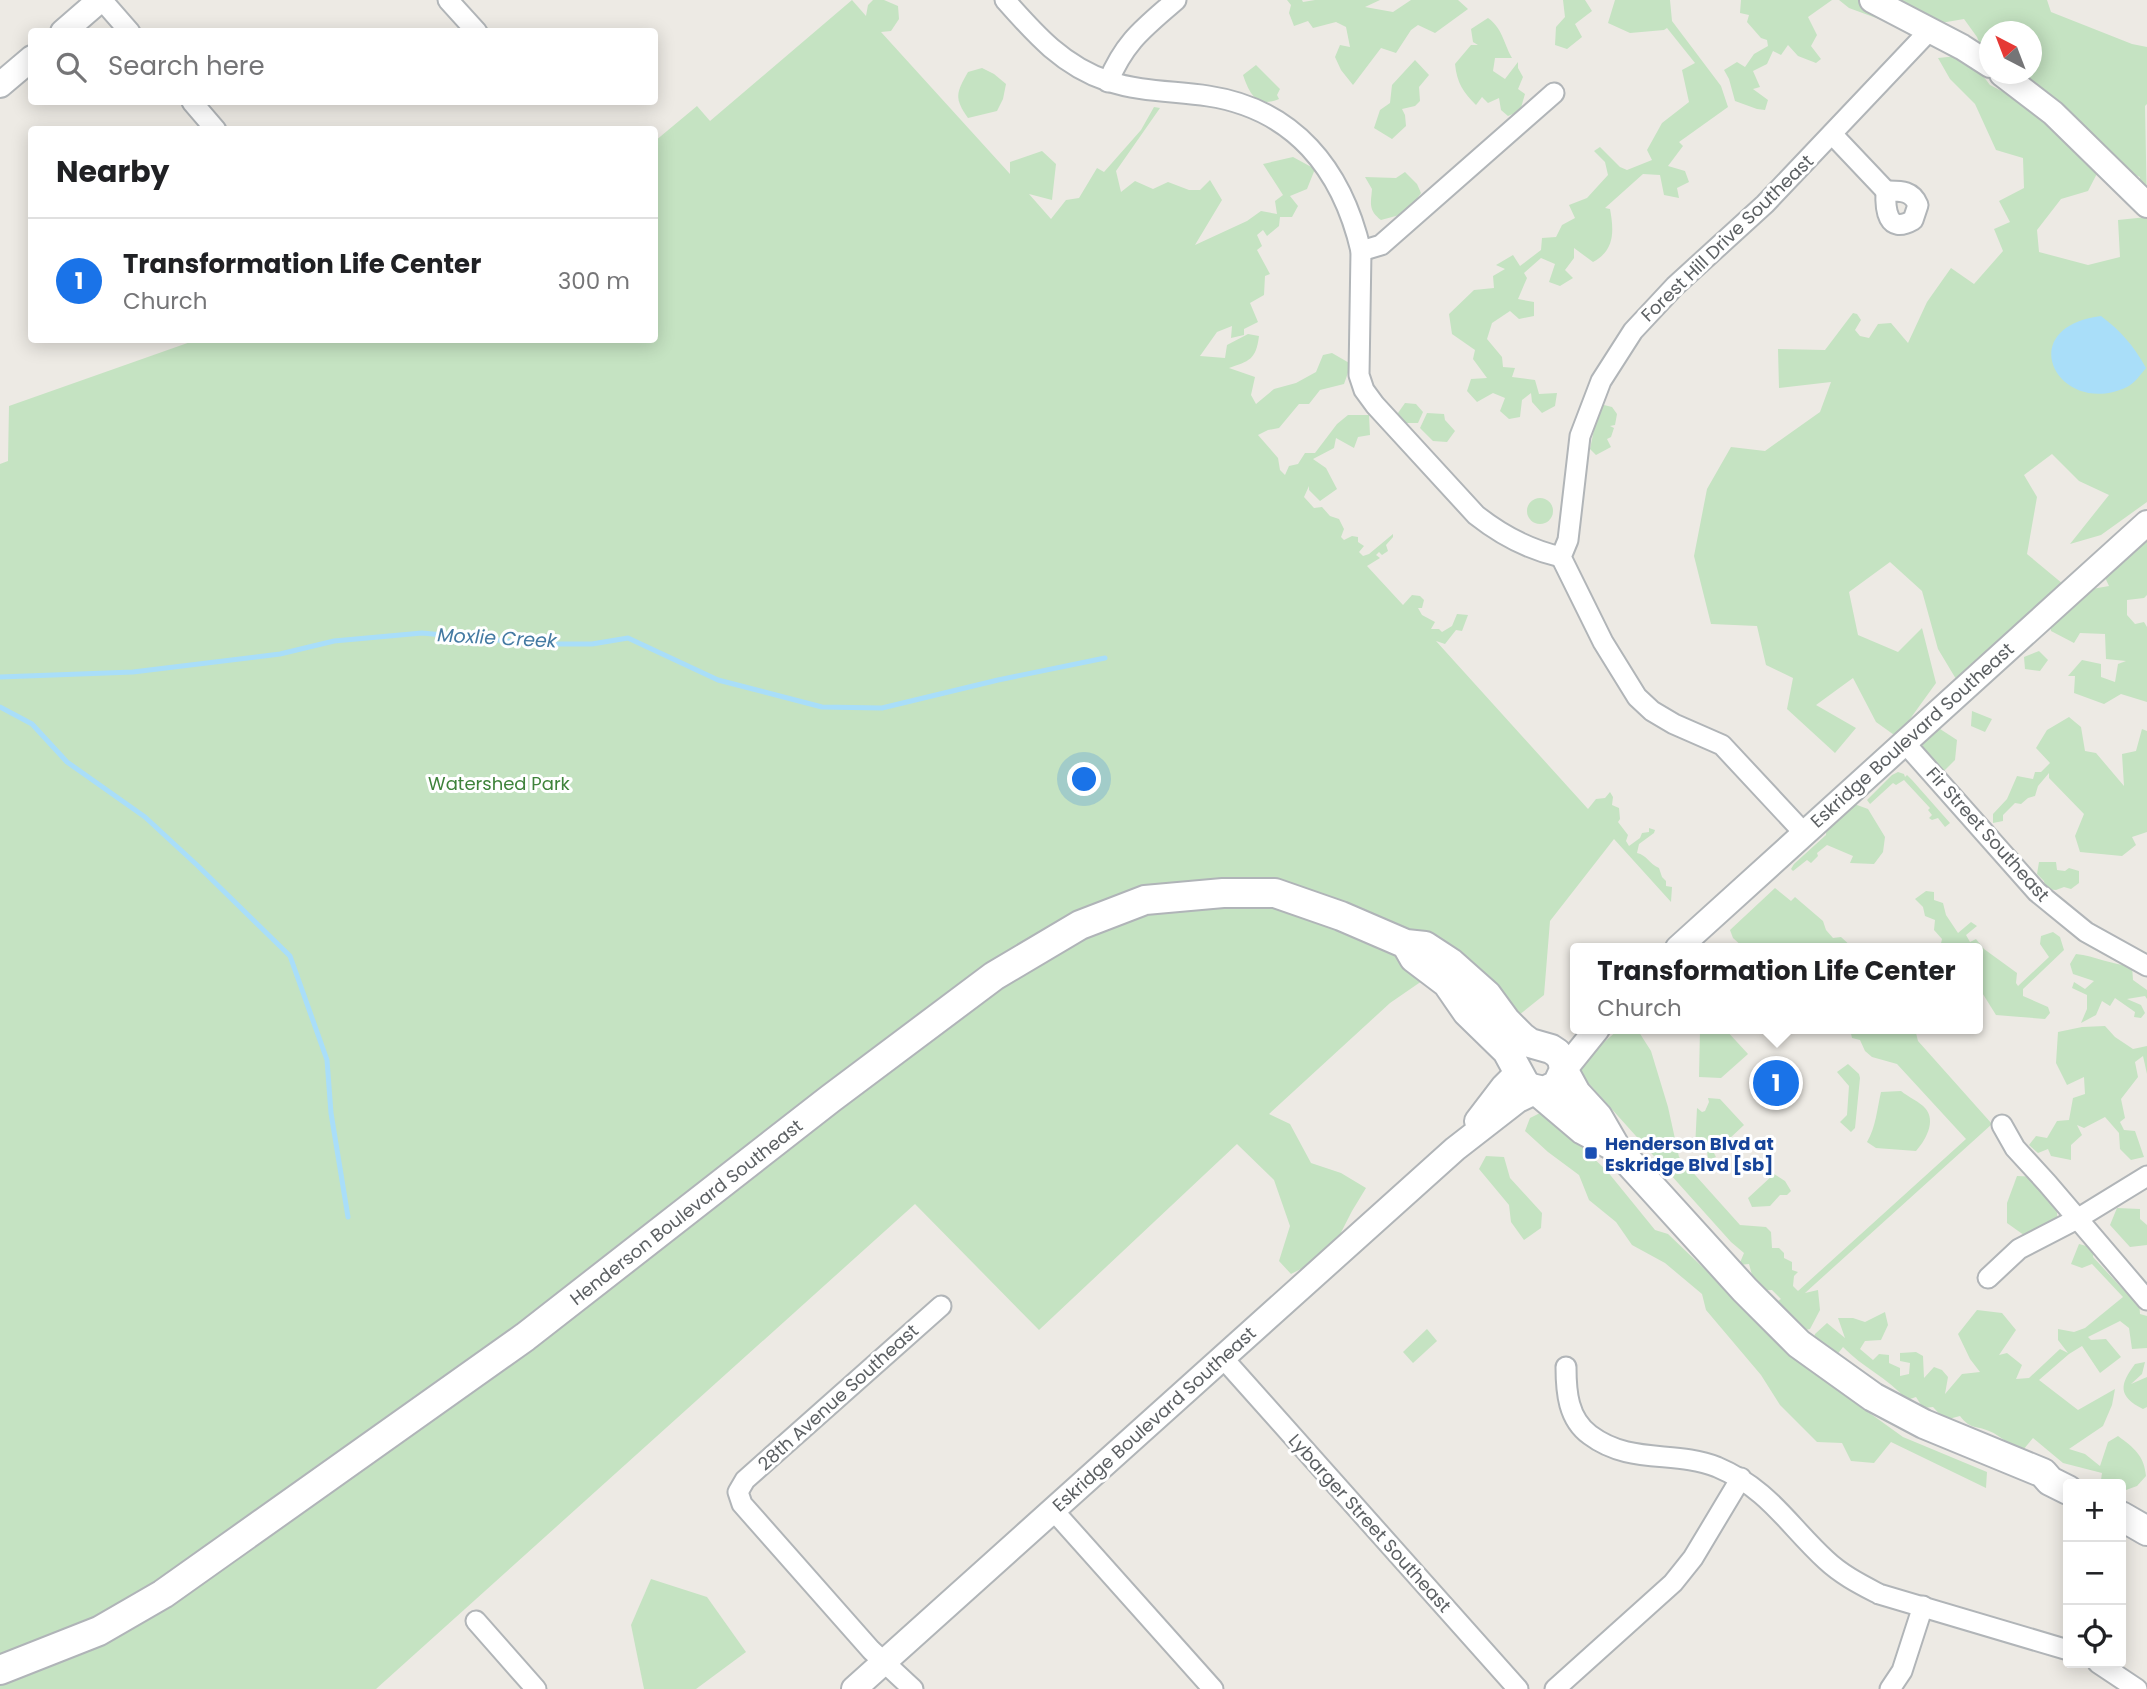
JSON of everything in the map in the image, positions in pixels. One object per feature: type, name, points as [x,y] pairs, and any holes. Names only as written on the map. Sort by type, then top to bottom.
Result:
[{"type":"main road","name":"Henderson Boulevard Southeast","points":[[0,1670],[99,1630],[163,1594],[525,1337],[994,975],[1080,925],[1145,900],[1223,893],[1275,893],[1341,916],[1406,944],[1425,946],[1451,963],[1487,995],[1522,1037],[1555,1059],[1576,1093],[1598,1118],[1616,1148],[1745,1290],[1799,1344],[1873,1396],[1924,1424],[2043,1473],[2050,1481],[2063,1488]]},
{"type":"main road","name":"Henderson Boulevard Southeast","points":[[1406,944],[1414,958],[1447,983],[1466,1012],[1498,1040],[1528,1081],[1583,1130],[1616,1148]]},
{"type":"main road","points":[[1538,1047],[1555,1059],[1557,1085],[1551,1089],[1528,1081],[1526,1053],[1538,1047]]},
{"type":"main road","name":"Henderson Boulevard Southeast","points":[[2043,1473],[2052,1472],[2073,1479]]},
{"type":"main road","points":[[2126,1500],[2147,1510]]},
{"type":"main road","points":[[2126,1519],[2147,1531]]},
{"type":"street","points":[[68,28],[101,0],[126,28]]},
{"type":"street","points":[[449,0],[474,28]]},
{"type":"street","points":[[1005,0],[1051,50],[1073,66],[1108,82],[1142,89],[1222,98],[1251,108],[1289,129],[1319,158],[1334,178],[1353,218],[1361,251],[1359,375],[1364,390],[1476,515],[1492,527],[1541,553],[1561,557],[1603,642],[1637,696],[1652,711],[1674,724],[1722,745],[1804,833]]},
{"type":"street","points":[[1108,82],[1118,58],[1131,39],[1176,0]]},
{"type":"street","points":[[1872,0],[1979,59]]},
{"type":"street","name":"Forest Hill Drive Southeast","points":[[1561,557],[1568,540],[1580,436],[1601,381],[1633,331],[1675,286],[1760,208],[1929,31]]},
{"type":"street","points":[[0,85],[28,61]]},
{"type":"street","points":[[2015,84],[2053,113],[2147,205]]},
{"type":"street","points":[[1361,251],[1381,245],[1554,93]]},
{"type":"street","points":[[195,105],[213,126]]},
{"type":"street","points":[[1832,134],[1886,191]]},
{"type":"street","name":"Eskridge Boulevard Southeast","points":[[1683,943],[2147,523]]},
{"type":"street","name":"Fir Street Southeast","points":[[1905,742],[2038,892],[2086,932],[2147,966]]},
{"type":"street","points":[[1555,1059],[1558,1045],[1574,1034]]},
{"type":"street","points":[[1555,1059],[1590,1034]]},
{"type":"street","name":"Eskridge Boulevard Southeast","points":[[854,1689],[1455,1149],[1518,1100],[1528,1081]]},
{"type":"street","points":[[2002,1125],[2015,1148],[2147,1300]]},
{"type":"street","points":[[1988,1278],[2019,1249],[2077,1219],[2147,1176]]},
{"type":"street","name":"28th Avenue Southeast","points":[[884,1662],[742,1504],[738,1492],[745,1480],[941,1306]]},
{"type":"street","name":"Lybarger Street Southeast","points":[[1223,1357],[1518,1689]]},
{"type":"street","points":[[1566,1367],[1566,1388],[1577,1421],[1587,1433],[1602,1443],[1632,1454],[1689,1460],[1715,1466],[1741,1478],[1766,1496],[1827,1561],[1852,1580],[1880,1594],[2063,1648]]},
{"type":"street","points":[[1555,1689],[1673,1584],[1693,1558],[1741,1478]]},
{"type":"street","points":[[1053,1510],[1213,1689]]},
{"type":"street","points":[[1890,1689],[1902,1671],[1923,1606]]},
{"type":"street","points":[[476,1621],[536,1689]]},
{"type":"street","points":[[884,1662],[913,1689]]},
{"type":"street","points":[[2106,1668],[2137,1689]]},
{"type":"green space","name":"Watershed Park","points":[[852,0],[866,16],[868,5],[873,0],[884,0],[898,6],[899,19],[891,31],[881,32],[1010,174],[1010,162],[1042,151],[1056,164],[1052,200],[1029,194],[1051,219],[1066,200],[1079,198],[1097,168],[1104,172],[1141,130],[1154,107],[1160,108],[1116,171],[1121,192],[1135,181],[1153,189],[1168,182],[1189,190],[1200,190],[1210,180],[1222,200],[1195,245],[1247,221],[1261,211],[1277,214],[1275,201],[1283,195],[1263,164],[1293,157],[1315,169],[1307,189],[1290,196],[1298,206],[1292,217],[1280,217],[1279,226],[1267,236],[1263,230],[1257,235],[1262,246],[1257,250],[1270,274],[1265,276],[1264,295],[1250,303],[1258,322],[1244,329],[1244,335],[1231,338],[1232,326],[1217,332],[1200,356],[1225,358],[1227,345],[1248,334],[1259,336],[1253,355],[1229,368],[1255,377],[1251,395],[1256,404],[1274,389],[1296,383],[1316,372],[1323,355],[1332,353],[1351,364],[1344,384],[1320,390],[1309,404],[1299,404],[1279,428],[1258,435],[1278,458],[1280,470],[1285,475],[1289,466],[1298,464],[1305,453],[1315,453],[1337,424],[1348,415],[1369,415],[1370,435],[1358,437],[1354,448],[1336,438],[1334,448],[1313,459],[1326,468],[1337,489],[1320,501],[1309,490],[1309,486],[1304,497],[1314,508],[1322,507],[1330,516],[1339,519],[1344,529],[1341,537],[1344,540],[1352,536],[1358,537],[1358,542],[1364,546],[1359,552],[1363,556],[1393,534],[1386,545],[1388,551],[1382,555],[1379,552],[1376,555],[1380,558],[1367,566],[1403,605],[1412,595],[1420,596],[1424,600],[1422,608],[1418,608],[1422,615],[1435,622],[1431,629],[1439,629],[1442,632],[1452,626],[1457,614],[1468,615],[1462,631],[1456,630],[1445,644],[1436,641],[1588,809],[1596,799],[1605,798],[1610,792],[1613,797],[1612,805],[1619,808],[1618,822],[1628,835],[1626,841],[1629,846],[1640,838],[1642,833],[1649,832],[1649,828],[1655,830],[1639,844],[1637,853],[1659,868],[1666,886],[1672,887],[1671,902],[1614,839],[1550,921],[1544,995],[1519,1015],[1435,972],[1390,1003],[1269,1114],[1290,1124],[1311,1163],[1341,1173],[1366,1188],[1330,1254],[1291,1274],[1279,1261],[1290,1226],[1274,1180],[1237,1144],[1039,1330],[915,1204],[376,1689],[0,1689],[0,464],[8,461],[9,406],[188,343],[658,343],[658,138],[697,106],[710,121]]},
{"type":"green space","points":[[1287,0],[1380,0],[1365,7],[1393,12],[1411,0],[1458,0],[1468,9],[1435,33],[1418,25],[1411,30],[1396,53],[1381,48],[1353,85],[1335,57],[1340,45],[1350,47],[1346,27],[1336,22],[1313,28],[1308,21],[1294,26],[1289,13],[1291,5]]},
{"type":"green space","points":[[1563,0],[1585,0],[1592,11],[1575,24],[1582,37],[1567,49],[1555,45],[1556,27],[1565,17]]},
{"type":"green space","points":[[1615,0],[1670,0],[1672,21],[1721,86],[1728,107],[1679,142],[1683,146],[1668,166],[1685,171],[1689,182],[1677,188],[1679,198],[1664,195],[1660,175],[1643,174],[1605,208],[1610,209],[1612,232],[1609,246],[1600,257],[1593,262],[1574,248],[1574,258],[1565,270],[1573,278],[1560,286],[1549,282],[1555,264],[1541,258],[1524,273],[1527,278],[1518,299],[1534,302],[1534,316],[1519,319],[1510,311],[1492,323],[1487,339],[1502,357],[1503,367],[1515,368],[1512,377],[1535,380],[1539,394],[1557,393],[1555,406],[1542,413],[1532,402],[1531,393],[1522,400],[1520,417],[1509,419],[1500,411],[1505,398],[1493,393],[1477,402],[1467,391],[1471,379],[1487,378],[1473,359],[1475,350],[1452,334],[1449,314],[1474,290],[1494,288],[1493,276],[1505,269],[1496,265],[1513,255],[1520,266],[1541,250],[1542,238],[1556,237],[1562,225],[1575,218],[1569,205],[1587,198],[1608,175],[1605,162],[1594,151],[1600,147],[1620,167],[1627,170],[1652,160],[1647,150],[1662,123],[1689,102],[1682,70],[1695,63],[1667,28],[1630,33],[1608,23]]},
{"type":"green space","points":[[1741,0],[1832,0],[1808,17],[1817,35],[1811,46],[1821,59],[1816,63],[1798,56],[1788,45],[1781,55],[1773,51],[1767,64],[1753,71],[1760,87],[1753,89],[1768,100],[1765,110],[1735,101],[1724,70],[1737,62],[1745,67],[1754,54],[1768,46],[1767,40],[1761,38],[1747,22],[1749,15],[1740,13]]},
{"type":"green space","points":[[1839,0],[2047,0],[2051,12],[2132,44],[2147,47],[2147,210],[2133,199],[2140,177],[2103,162],[2088,191],[2061,199],[2037,230],[2039,252],[2088,265],[2120,257],[2118,220],[2147,217],[2147,502],[2101,535],[2070,544],[2109,495],[2079,481],[2052,454],[2024,475],[2037,497],[2027,554],[2063,584],[1956,679],[1938,649],[1922,591],[1890,562],[1849,592],[1858,635],[1898,652],[1922,628],[1936,683],[1897,737],[1876,722],[1853,678],[1816,705],[1856,728],[1835,753],[1787,709],[1793,678],[1766,665],[1757,626],[1711,624],[1694,556],[1707,489],[1731,447],[1765,451],[1820,412],[1831,382],[1779,388],[1778,349],[1825,350],[1853,313],[1861,320],[1855,330],[1860,336],[1869,338],[1878,324],[1891,323],[1908,343],[1927,302],[1951,268],[1974,284],[2003,251],[1994,229],[2010,222],[1999,201],[2024,188],[2023,158],[1996,150],[1975,104],[1950,79],[1938,58],[1967,55],[1979,71],[1979,84],[1989,84],[2030,106],[2051,111],[2032,84],[2042,84],[2042,21],[1979,21],[1979,42],[1964,19],[1906,29],[1849,8]]},
{"type":"green space","points":[[1488,18],[1500,31],[1512,58],[1495,58],[1493,71],[1505,79],[1518,62],[1523,77],[1518,89],[1525,94],[1520,111],[1508,116],[1501,110],[1499,98],[1488,103],[1482,97],[1476,105],[1461,87],[1457,77],[1455,64],[1471,45],[1478,45],[1473,42],[1471,29]]},
{"type":"green space","points":[[1415,60],[1429,75],[1419,87],[1420,101],[1415,106],[1402,109],[1406,126],[1392,139],[1374,128],[1380,110],[1390,103],[1392,85]]},
{"type":"green space","points":[[1256,65],[1280,89],[1277,95],[1279,99],[1265,102],[1252,94],[1243,75]]},
{"type":"green space","points":[[982,68],[1006,84],[1003,99],[997,111],[968,118],[960,105],[959,91],[968,72]]},
{"type":"green space","points":[[1405,172],[1417,184],[1421,193],[1407,213],[1381,220],[1372,209],[1372,189],[1365,177],[1396,178]]},
{"type":"green space","points":[[1405,403],[1416,404],[1423,412],[1418,423],[1398,423],[1398,413]]},
{"type":"green space","points":[[1604,405],[1612,407],[1617,414],[1615,425],[1610,426],[1614,428],[1611,437],[1607,439],[1611,447],[1596,455],[1590,449],[1598,410]]},
{"type":"green space","points":[[1427,413],[1444,414],[1445,420],[1455,431],[1447,442],[1433,441],[1420,428]]},
{"type":"green space","points":[[1540,498],[1549,502],[1553,511],[1549,520],[1540,524],[1531,520],[1527,511],[1531,502]]},
{"type":"green space","points":[[2147,533],[2147,595],[2144,598],[2127,600],[2127,615],[2135,624],[2144,622],[2147,627],[2147,702],[2121,694],[2104,704],[2074,693],[2075,676],[2068,676],[2082,660],[2101,664],[2101,677],[2115,682],[2118,664],[2126,661],[2106,659],[2105,634],[2080,633],[2074,643],[2051,631],[2050,618],[2064,594],[2109,586],[2101,569]]},
{"type":"green space","points":[[2039,651],[2048,660],[2040,671],[2025,669],[2024,657]]},
{"type":"green space","points":[[1972,711],[1992,719],[1985,732],[1971,726]]},
{"type":"green space","points":[[2069,717],[2081,727],[2085,751],[2096,753],[2124,786],[2122,754],[2136,751],[2142,729],[2147,731],[2147,832],[2132,837],[2136,845],[2122,856],[2080,852],[2075,836],[2084,814],[2049,778],[2049,773],[2038,786],[2035,796],[2021,804],[2015,803],[2003,815],[2003,821],[1993,823],[1993,814],[2007,799],[2017,776],[2033,779],[2035,772],[2041,772],[2050,763],[2036,748],[2047,730]]},
{"type":"green space","points":[[1937,727],[1957,740],[1955,760],[1943,772],[1923,773],[1923,741]]},
{"type":"green space","points":[[1898,772],[1905,777],[1907,775],[1950,823],[1945,827],[1938,818],[1929,818],[1932,815],[1928,810],[1930,808],[1904,780],[1896,785],[1893,783],[1870,804],[1867,800]]},
{"type":"green space","points":[[1846,801],[1868,809],[1885,837],[1883,852],[1874,864],[1850,863],[1853,856],[1827,845],[1817,853],[1818,856],[1811,863],[1807,860],[1793,871],[1791,869],[1794,864],[1826,835],[1827,818]]},
{"type":"green space","points":[[2039,862],[2056,862],[2057,870],[2065,871],[2069,868],[2079,871],[2079,883],[2071,889],[2045,889],[2044,881],[2037,874]]},
{"type":"green space","points":[[1775,888],[1791,901],[1795,897],[1823,921],[1833,938],[1841,937],[1848,943],[1738,943],[1730,930]]},
{"type":"green space","points":[[1926,891],[1934,892],[1934,900],[1943,903],[1946,915],[1958,933],[1971,922],[1977,926],[1966,935],[1970,942],[1976,939],[1979,943],[1941,943],[1942,939],[1934,930],[1935,920],[1925,916],[1923,907],[1915,899]]},
{"type":"green space","points":[[2053,932],[2060,937],[2064,950],[2023,989],[2023,996],[2048,1007],[2050,1013],[2045,1019],[1996,1015],[1983,994],[1983,948],[2017,973],[2018,986],[2049,957],[2040,944],[2041,936]]},
{"type":"green space","points":[[2076,954],[2132,966],[2133,980],[2147,990],[2147,999],[2145,996],[2127,999],[2141,1005],[2145,1013],[2141,1018],[2134,1017],[2135,1012],[2115,998],[2110,1006],[2102,1001],[2096,1015],[2081,1023],[2087,1009],[2087,995],[2072,988],[2074,982],[2085,989],[2094,981],[2073,974],[2070,964]]},
{"type":"green space","points":[[2105,1026],[2115,1037],[2133,1049],[2147,1046],[2147,1074],[2143,1056],[2135,1062],[2138,1077],[2121,1099],[2125,1118],[2120,1122],[2124,1130],[2135,1131],[2144,1157],[2131,1160],[2120,1149],[2119,1133],[2105,1117],[2084,1128],[2077,1125],[2082,1135],[2071,1145],[2071,1160],[2051,1156],[2048,1149],[2038,1153],[2029,1145],[2036,1136],[2047,1138],[2057,1121],[2069,1120],[2073,1098],[2085,1094],[2084,1077],[2067,1085],[2056,1063],[2058,1032]]},
{"type":"green space","points":[[1613,1034],[1640,1034],[1651,1051],[1668,1107],[1679,1157],[1740,1225],[1766,1227],[1771,1232],[1772,1248],[1779,1248],[1784,1253],[1784,1258],[1792,1262],[1792,1270],[1798,1272],[1794,1276],[1793,1286],[1798,1291],[1966,1139],[1897,1064],[1872,1057],[1865,1051],[1860,1040],[1852,1038],[1851,1034],[1916,1034],[1918,1041],[1992,1124],[1805,1293],[1818,1290],[1820,1310],[1810,1329],[1797,1332],[1775,1303],[1781,1299],[1772,1290],[1762,1290],[1748,1281],[1752,1275],[1749,1264],[1739,1265],[1744,1253],[1731,1242],[1583,1077],[1580,1069],[1584,1060]]},
{"type":"green space","points":[[1700,1034],[1730,1034],[1748,1054],[1721,1078],[1699,1077]]},
{"type":"green space","points":[[1848,1064],[1860,1078],[1855,1128],[1851,1132],[1840,1122],[1847,1115],[1849,1086],[1837,1072]]},
{"type":"green space","points":[[1901,1091],[1923,1106],[1928,1113],[1930,1125],[1926,1136],[1916,1151],[1876,1148],[1867,1142],[1881,1092]]},
{"type":"green space","points":[[1708,1098],[1720,1099],[1744,1125],[1714,1153],[1716,1157],[1708,1160],[1707,1151],[1698,1151],[1695,1148],[1697,1108],[1705,1111]]},
{"type":"green space","points":[[1544,1111],[1607,1171],[1655,1230],[1668,1234],[1811,1371],[1903,1437],[1987,1472],[1986,1488],[1891,1442],[1874,1463],[1851,1461],[1842,1443],[1817,1442],[1780,1405],[1761,1375],[1706,1310],[1702,1294],[1665,1263],[1632,1245],[1616,1222],[1589,1200],[1579,1175],[1525,1131],[1530,1118]]},
{"type":"green space","points":[[1486,1156],[1504,1157],[1510,1178],[1542,1213],[1541,1228],[1524,1240],[1511,1222],[1509,1205],[1479,1169]]},
{"type":"green space","points":[[1774,1174],[1785,1181],[1791,1191],[1787,1195],[1780,1195],[1770,1206],[1752,1207],[1748,1198]]},
{"type":"green space","points":[[2017,1176],[2039,1177],[2056,1203],[2058,1224],[2028,1238],[2007,1223],[2007,1203]]},
{"type":"green space","points":[[2117,1208],[2140,1209],[2140,1219],[2147,1225],[2147,1245],[2130,1247],[2110,1225]]},
{"type":"green space","points":[[2079,1244],[2094,1248],[2093,1257],[2131,1298],[2139,1300],[2140,1314],[2147,1316],[2147,1348],[2132,1349],[2129,1328],[2120,1321],[2088,1337],[2091,1340],[2106,1339],[2121,1357],[2100,1373],[2082,1346],[2039,1380],[2078,1410],[2115,1389],[2103,1426],[2069,1449],[2085,1454],[2100,1466],[2108,1442],[2118,1436],[2140,1457],[2146,1476],[2137,1486],[2126,1490],[2126,1479],[2101,1479],[2102,1473],[2063,1463],[2033,1438],[2023,1450],[1994,1433],[1970,1425],[1960,1416],[1945,1420],[1933,1407],[1923,1408],[1916,1397],[1907,1400],[1843,1347],[1836,1356],[1811,1348],[1815,1334],[1827,1323],[1845,1338],[1838,1318],[1853,1318],[1865,1322],[1885,1312],[1888,1325],[1881,1340],[1865,1341],[1860,1349],[1873,1360],[1879,1354],[1889,1355],[1889,1363],[1900,1368],[1900,1376],[1909,1374],[1910,1363],[1900,1361],[1900,1353],[1916,1352],[1923,1356],[1924,1378],[1934,1367],[1942,1370],[1948,1377],[1945,1394],[1962,1374],[1980,1372],[1970,1359],[1958,1334],[1977,1310],[2002,1313],[2016,1330],[1999,1355],[2007,1353],[2022,1365],[2016,1379],[2029,1378],[2060,1349],[2068,1353],[2058,1340],[2058,1329],[2074,1332],[2085,1328],[2123,1297],[2092,1264],[2082,1268],[2071,1264]]},
{"type":"green space","points":[[1427,1329],[1437,1341],[1413,1363],[1403,1352]]},
{"type":"green space","points":[[2145,1362],[2142,1374],[2131,1384],[2147,1377],[2147,1407],[2143,1409],[2125,1394],[2124,1384],[2135,1364]]},
{"type":"green space","points":[[651,1579],[707,1597],[746,1652],[696,1689],[644,1689],[631,1625]]},
{"type":"water","points":[[2101,316],[2126,339],[2146,368],[2130,386],[2103,394],[2081,391],[2065,382],[2054,368],[2051,352],[2057,337],[2073,324]]},
{"type":"waterway","name":"Moxlie Creek","points":[[0,677],[133,672],[280,654],[334,641],[422,633],[539,644],[592,644],[628,638],[718,680],[822,707],[882,708],[1105,658]]},
{"type":"waterway","points":[[0,707],[32,724],[67,762],[145,817],[290,956],[327,1060],[331,1113],[348,1217]]},
{"type":"place","name":"Transformation Life Center","points":[[1776,1083]]},
{"type":"place","name":"Henderson Blvd at Eskridge Blvd [sb]","points":[[1591,1153]]}]
